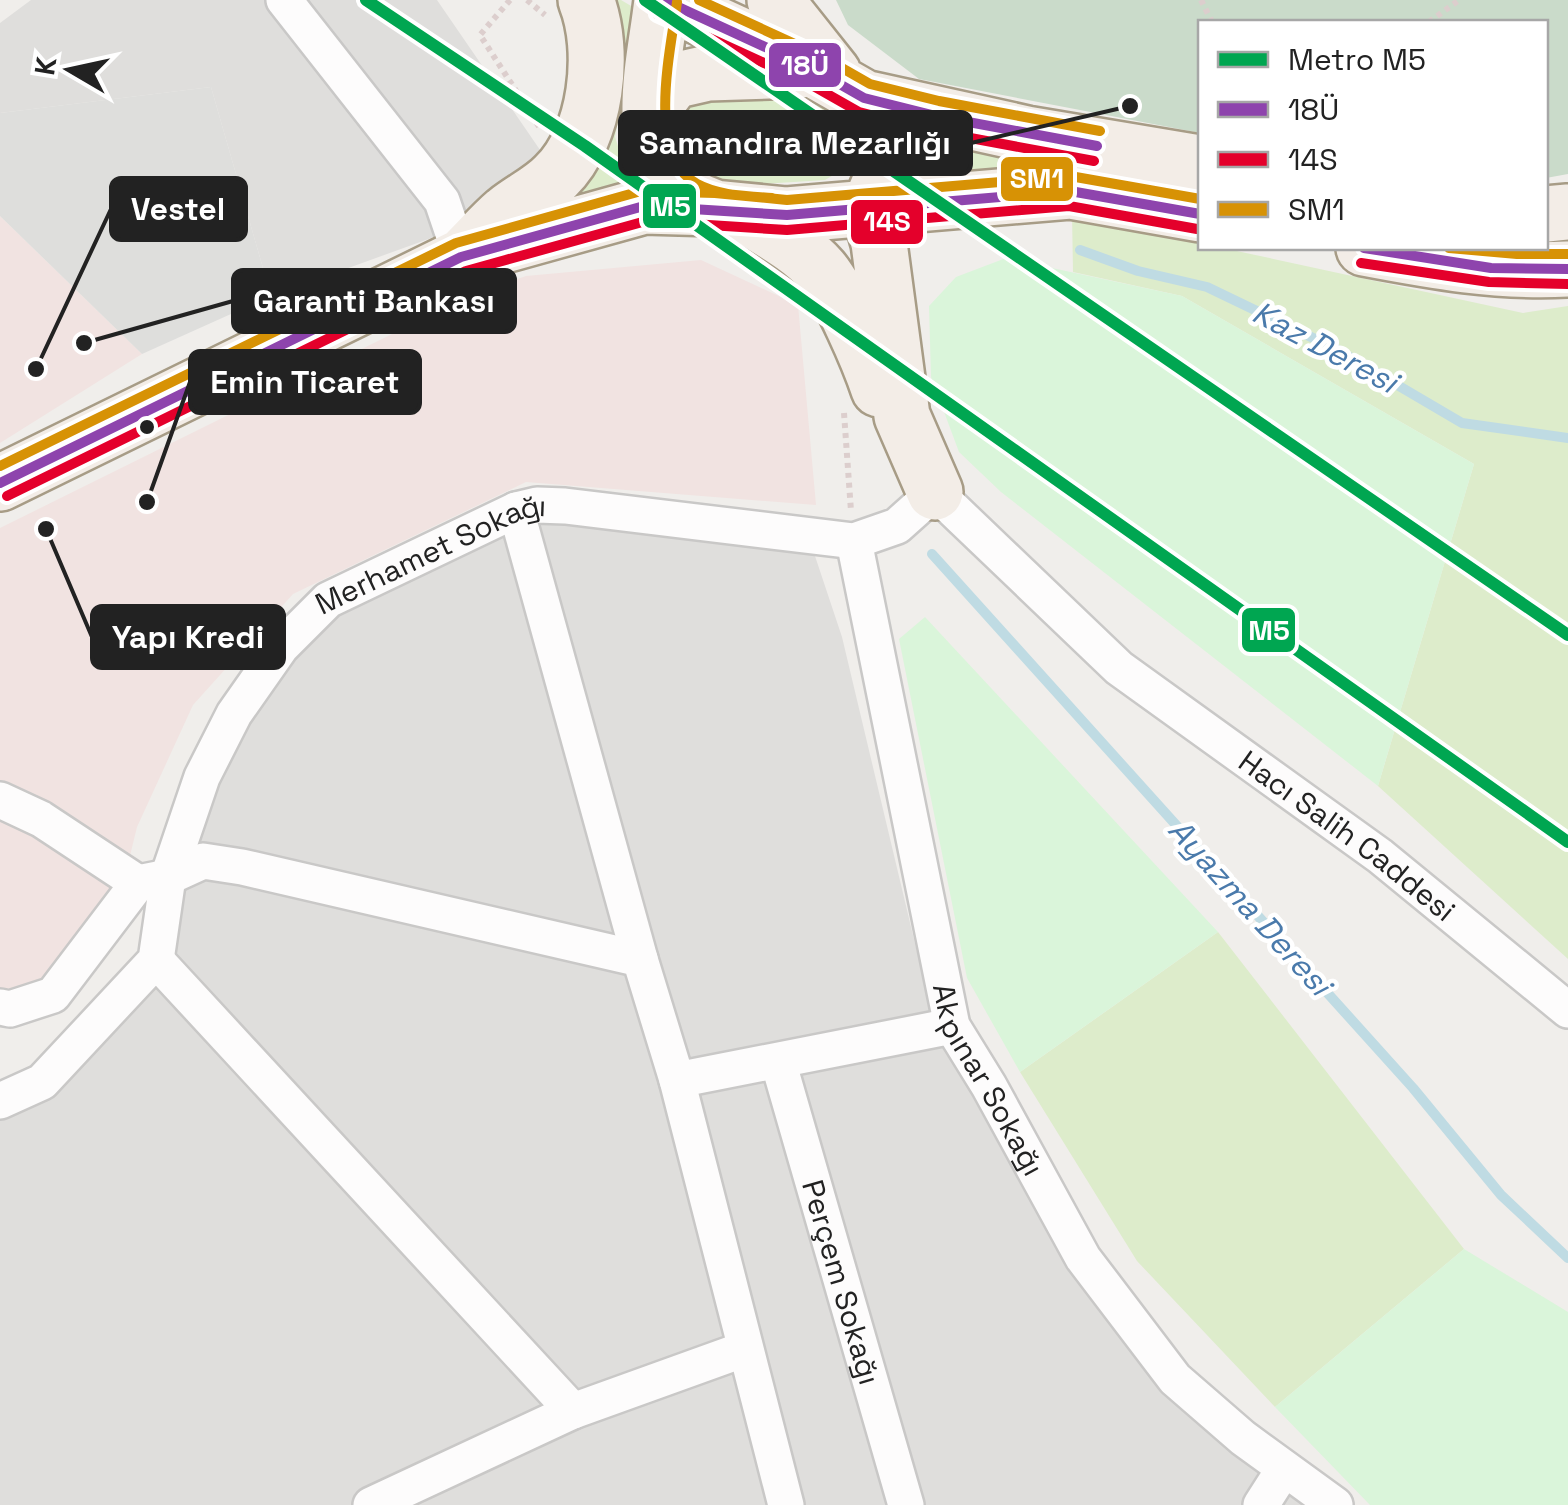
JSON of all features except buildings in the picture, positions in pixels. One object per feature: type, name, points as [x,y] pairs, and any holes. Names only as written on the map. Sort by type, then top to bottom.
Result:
[{"type":"main road","points":[[840,84],[663,0],[650,112],[657,159],[673,185],[684,194],[725,208],[800,252],[822,272],[868,358],[894,433],[935,492]]},
{"type":"main road","points":[[775,0],[880,134],[881,180],[869,208],[879,243],[902,416],[935,492]]},
{"type":"main road","points":[[462,257],[506,214],[556,177],[579,141],[594,94],[599,49],[568,10]]},
{"type":"main road","points":[[650,112],[673,81],[708,73],[840,84],[1027,134],[1198,162]]},
{"type":"main road","points":[[0,483],[462,257],[644,206],[787,214],[1070,191],[1198,214]]},
{"type":"main road","points":[[891,345],[902,278],[925,228],[957,198]]},
{"type":"main road","points":[[1374,250],[1519,272],[1568,269]]},
{"type":"street","points":[[284,0],[442,201],[462,257]]},
{"type":"street","points":[[854,541],[896,526],[935,492]]},
{"type":"street","name":"Hacı Salih Caddesi","points":[[935,492],[1119,668],[1380,856],[1568,1010]]},
{"type":"street","name":"Merhamet Sokağı","points":[[153,880],[234,714],[281,648],[328,600],[516,510],[537,505],[854,541]]},
{"type":"street","points":[[516,510],[676,1080],[786,1505]]},
{"type":"street","name":"Akpınar Sokağı","points":[[854,541],[952,1026],[1083,1258],[1175,1379],[1243,1438],[1335,1505]]},
{"type":"street","points":[[0,800],[153,880]]},
{"type":"street","points":[[0,1008],[10,1009],[53,996],[153,880],[203,861],[640,959]]},
{"type":"street","points":[[153,880],[156,960],[573,1411]]},
{"type":"street","points":[[0,1101],[42,1082],[156,960]]},
{"type":"street","points":[[676,1080],[952,1026]]},
{"type":"street","name":"Perçem Sokağı","points":[[778,1061],[906,1505]]},
{"type":"street","points":[[371,1505],[573,1411],[745,1349]]},
{"type":"street","points":[[1261,1505],[1284,1469]]},
{"type":"path","points":[[510,0],[480,34],[543,134]]},
{"type":"path","points":[[526,0],[568,10]]},
{"type":"path","points":[[1431,20],[1459,0]]},
{"type":"path","points":[[844,409],[854,541]]},
{"type":"shaded area","points":[[31,0],[437,0],[549,163],[434,237],[271,296],[211,87],[0,113],[0,23]]},
{"type":"shaded area","points":[[211,87],[271,296],[142,354],[0,216],[0,113]]},
{"type":"shaded area","points":[[0,216],[142,354],[0,443]]},
{"type":"shaded area","points":[[701,260],[798,305],[816,505],[526,482],[293,594],[193,705],[137,827],[114,921],[0,1024],[0,528],[469,296],[526,276]]},
{"type":"shaded area","points":[[541,520],[812,547],[842,637],[917,952],[967,1059],[1098,1273],[1305,1505],[0,1505],[0,1082],[31,1065],[162,945],[164,850],[316,612]]},
{"type":"green space","points":[[595,0],[621,0],[638,10],[615,137],[629,180],[524,208],[564,179]]},
{"type":"green space","points":[[836,0],[1568,0],[1568,174],[1548,178],[1548,20],[1198,20],[1198,133],[919,79],[848,25]]},
{"type":"green space","points":[[703,89],[797,95],[849,118],[852,164],[825,180],[744,185],[699,178],[669,163],[672,104]]},
{"type":"green space","points":[[924,126],[1065,164],[921,183]]},
{"type":"green space","points":[[1072,214],[1198,243],[1198,250],[1232,250],[1523,313],[1568,306],[1568,959],[1378,786],[1474,464],[1182,296],[1073,272]]},
{"type":"green space","points":[[1006,258],[1182,296],[1474,464],[1378,786],[1001,492],[959,452],[931,377],[929,306],[956,277]]},
{"type":"green space","points":[[925,617],[1218,932],[1020,1072],[967,978],[899,639]]},
{"type":"green space","points":[[1218,932],[1464,1249],[1275,1407],[1137,1261],[1020,1072]]},
{"type":"green space","points":[[1464,1249],[1568,1312],[1568,1505],[1370,1505],[1275,1407]]},
{"type":"waterway","name":"Kaz Deresi","points":[[1080,250],[1138,271],[1207,287],[1336,349],[1462,423],[1568,438]]},
{"type":"waterway","name":"Ayazma Deresi","points":[[932,554],[1413,1088],[1501,1195],[1568,1258]]},
{"type":"metro line","name":"M5","points":[[366,0],[585,146],[1568,842]]},
{"type":"metro line","name":"M5","points":[[645,0],[1568,635]]},
{"type":"transit line","name":"18Ü","points":[[663,0],[815,70],[864,98],[936,116],[1097,146]]},
{"type":"transit line","name":"SM1","points":[[699,0],[821,56],[870,84],[1100,131]]},
{"type":"transit line","name":"SM1","points":[[677,2],[665,100],[671,150],[681,170],[697,184],[724,193],[772,198]]},
{"type":"transit line","name":"14S","points":[[657,14],[808,83],[859,112],[933,131],[1094,161]]},
{"type":"transit line","name":"SM1","points":[[0,466],[456,243],[641,191],[787,200],[1070,176],[1198,199]]},
{"type":"transit line","name":"18Ü","points":[[0,483],[461,257],[644,206],[787,215],[1070,191],[1198,214]]},
{"type":"transit line","name":"14S","points":[[7,496],[466,271],[646,221],[787,230],[1069,206],[1197,229]]},
{"type":"transit line","name":"18Ü","points":[[1377,250],[1491,268],[1568,269]]},
{"type":"transit line","name":"SM1","points":[[1472,250],[1568,254]]},
{"type":"transit line","name":"14S","points":[[1361,263],[1489,282],[1568,284]]},
{"type":"place","name":"Samandıra Mezarlığı","points":[[1130,106]]},
{"type":"place","name":"Garanti Bankası","points":[[84,343]]},
{"type":"place","name":"Vestel","points":[[36,369]]},
{"type":"place","name":"Emin Ticaret","points":[[147,502]]},
{"type":"place","name":"Yapı Kredi","points":[[46,529]]}]
